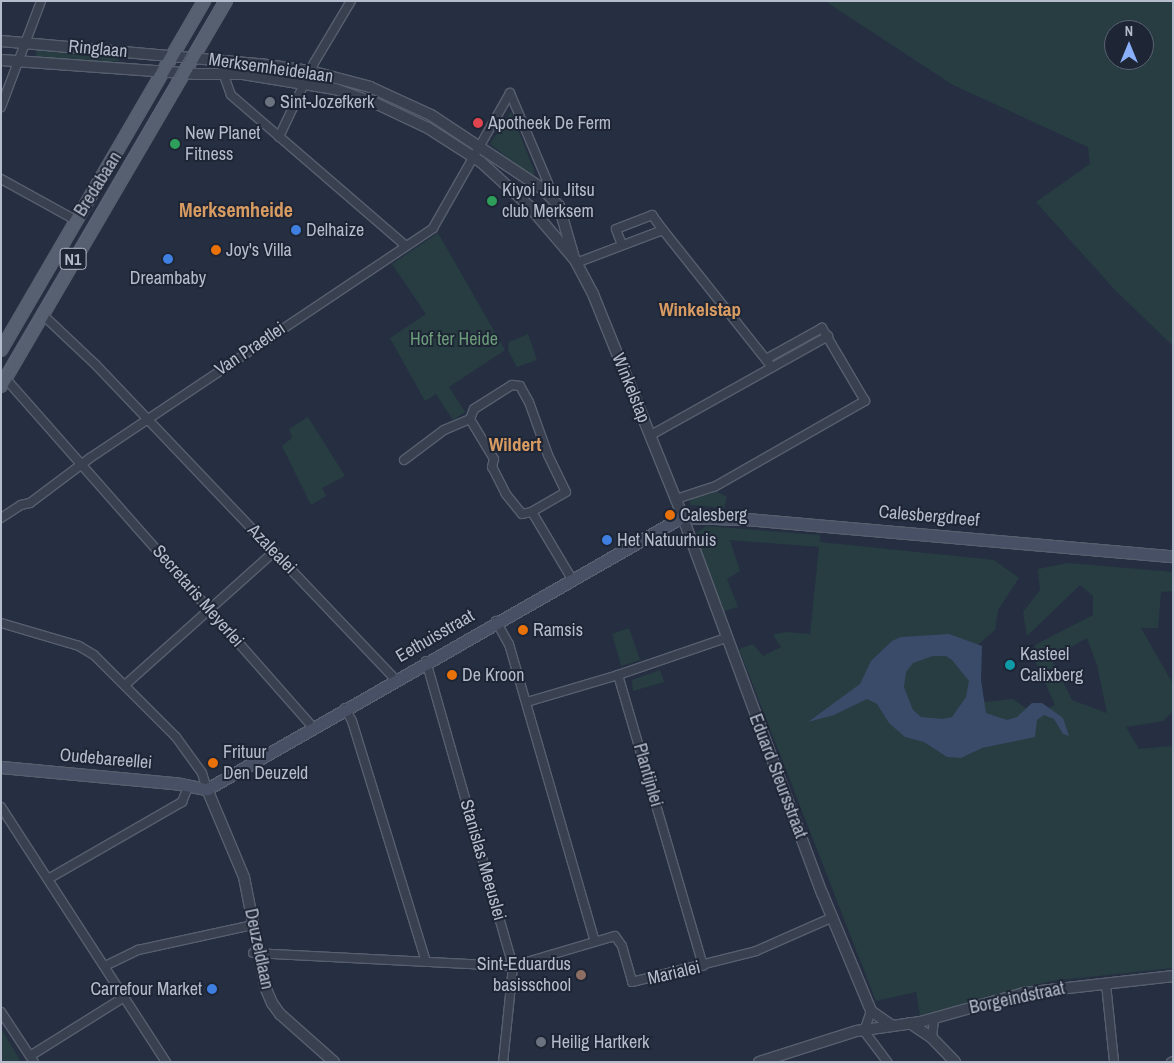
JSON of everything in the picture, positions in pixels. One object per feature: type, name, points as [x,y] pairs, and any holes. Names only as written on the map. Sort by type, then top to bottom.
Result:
[{"type":"main road","name":"Bredabaan","points":[[1,350],[204,1]]},
{"type":"main road","name":"Bredabaan","points":[[3,383],[226,1]]},
{"type":"main road","name":"Calesbergdreef","points":[[682,517],[746,519],[1173,556]]},
{"type":"main road","name":"Eethuisstraat","points":[[207,789],[426,661],[682,517]]},
{"type":"main road","name":"Oudebareellei","points":[[1,767],[189,785],[207,789]]},
{"type":"street","points":[[1,107],[41,1]]},
{"type":"street","points":[[280,137],[310,71],[351,1]]},
{"type":"street","name":"Ringlaan","points":[[1,41],[194,57]]},
{"type":"street","name":"Merksemheidelaan","points":[[194,57],[310,71],[397,98],[431,115],[480,148]]},
{"type":"street","name":"Ringlaan","points":[[1,60],[164,71]]},
{"type":"street","points":[[224,61],[223,73],[231,95],[405,246]]},
{"type":"street","name":"Merksemheidelaan","points":[[164,71],[223,73],[304,83],[335,89],[407,116],[475,158]]},
{"type":"street","points":[[480,148],[510,94],[548,183]]},
{"type":"street","name":"Van Praetlei","points":[[1,518],[21,505],[30,502],[83,466],[90,458],[308,309],[319,306],[433,228],[480,148]]},
{"type":"street","name":"Winkelstap","points":[[480,148],[552,197],[559,206],[576,262],[593,294],[651,435],[682,517]]},
{"type":"street","name":"Winkelstap","points":[[475,158],[529,206],[576,262]]},
{"type":"street","points":[[1,179],[77,221]]},
{"type":"street","points":[[622,245],[616,229],[652,215],[769,362]]},
{"type":"street","points":[[576,262],[663,230]]},
{"type":"street","name":"Azalealei","points":[[43,315],[50,318],[276,552],[395,679]]},
{"type":"street","points":[[651,435],[769,362],[828,336],[865,401],[714,487],[676,499]]},
{"type":"street","name":"Secretaris Meyerlei","points":[[3,383],[83,466],[313,727]]},
{"type":"street","points":[[404,460],[444,430],[470,419],[474,409],[512,385],[520,386],[566,492],[532,512],[522,514],[506,494],[492,467],[494,459],[470,419]]},
{"type":"street","points":[[532,512],[572,579]]},
{"type":"street","name":"Eduard Steursstraat","points":[[682,517],[726,638],[871,1011]]},
{"type":"street","points":[[125,685],[276,552]]},
{"type":"street","points":[[496,621],[509,644],[527,702],[595,941]]},
{"type":"street","points":[[1,623],[79,646],[94,655],[176,737],[202,773],[207,789]]},
{"type":"street","points":[[527,702],[618,675],[726,638]]},
{"type":"street","name":"Stanislas Meeuslei","points":[[426,661],[513,966],[503,1062]]},
{"type":"street","name":"Plantijnlei","points":[[618,675],[703,966]]},
{"type":"street","points":[[345,708],[352,721],[426,962]]},
{"type":"street","points":[[48,879],[182,802],[189,785]]},
{"type":"street","name":"Deuzeldlaan","points":[[207,789],[244,877],[262,996],[271,1012],[324,1062]]},
{"type":"street","points":[[1,807],[166,1062]]},
{"type":"street","name":"Marialei","points":[[255,953],[513,966],[615,936],[622,946],[632,982],[703,966],[756,951],[833,917]]},
{"type":"street","points":[[105,966],[138,950],[250,926]]},
{"type":"street","name":"Deuzeldlaan","points":[[255,953],[272,1003],[280,1014],[334,1062]]},
{"type":"street","name":"Borgeindstraat","points":[[864,1031],[934,1018],[1024,993],[1173,976]]},
{"type":"street","points":[[1106,984],[1114,1062]]},
{"type":"street","points":[[1,1012],[32,1059],[124,997]]},
{"type":"street","points":[[780,1062],[857,1036],[864,1031],[871,1011],[891,1025]]},
{"type":"street","points":[[932,1038],[934,1018]]},
{"type":"street","points":[[910,1023],[932,1038],[955,1062]]},
{"type":"street","points":[[765,1061],[864,1031]]},
{"type":"street","points":[[864,1031],[887,1062]]},
{"type":"green space","points":[[825,1],[1173,1],[1173,346],[1114,289],[1036,202],[1090,164],[1088,147],[953,85]]},
{"type":"green space","points":[[37,48],[119,55],[119,61],[93,63],[36,58]]},
{"type":"green space","points":[[511,112],[535,173],[532,176],[490,144]]},
{"type":"green space","name":"Hof ter Heide","points":[[438,233],[505,350],[449,387],[465,412],[453,420],[436,394],[425,401],[390,338],[426,314],[392,264]]},
{"type":"green space","points":[[528,334],[537,360],[517,367],[508,350],[509,342]]},
{"type":"green space","points":[[308,417],[345,476],[322,488],[326,496],[311,505],[282,446],[292,438],[289,429]]},
{"type":"green space","points":[[718,492],[727,497],[724,508],[690,505],[690,499]]},
{"type":"green space","points":[[706,526],[820,535],[820,542],[994,560],[1019,578],[998,610],[995,630],[974,648],[975,703],[1013,699],[1035,715],[1055,705],[1036,663],[1035,645],[1093,615],[1093,596],[1080,585],[1027,636],[1023,612],[1040,590],[1038,569],[1068,563],[1173,572],[1173,591],[1161,592],[1158,628],[1141,628],[1173,684],[1173,711],[1163,721],[1126,727],[1139,749],[1170,746],[1173,749],[1173,968],[1051,981],[920,1015],[916,992],[876,1001],[739,649],[753,644],[763,656],[781,647],[773,635],[785,632],[810,634],[819,547],[730,540],[740,571],[727,579],[738,607],[724,611],[694,535]],"holes":[[[1087,638],[1097,665],[1107,713],[1072,700],[1051,658]]]},
{"type":"green space","points":[[629,628],[640,660],[621,666],[612,634]]},
{"type":"green space","points":[[660,670],[664,682],[633,691],[632,680]]},
{"type":"green space","points":[[1,1028],[21,1062],[1,1062]]},
{"type":"water","points":[[949,634],[982,646],[981,680],[986,713],[1007,720],[1017,717],[1032,703],[1042,703],[1063,718],[1069,736],[1063,734],[1054,719],[1044,715],[1037,720],[1035,737],[982,748],[961,758],[947,757],[924,742],[905,737],[889,723],[877,704],[867,699],[834,715],[808,722],[860,684],[871,661],[892,641],[901,637]],"holes":[[[933,656],[946,656],[952,660],[969,681],[966,697],[952,717],[943,719],[921,717],[913,710],[904,687],[906,672],[913,663]]]},
{"type":"tram line","points":[[1,374],[217,1]]},
{"type":"place","name":"Sint-Jozefkerk","points":[[270,102]]},
{"type":"place","name":"Apotheek De Ferm","points":[[478,123]]},
{"type":"place","name":"New Planet Fitness","points":[[175,144]]},
{"type":"place","name":"Kiyoi Jiu Jitsu club Merksem","points":[[492,201]]},
{"type":"place","name":"Delhaize","points":[[296,230]]},
{"type":"place","name":"Joy's Villa","points":[[216,250]]},
{"type":"place","name":"Dreambaby","points":[[168,259]]},
{"type":"place","name":"Calesberg","points":[[670,515]]},
{"type":"place","name":"Het Natuurhuis","points":[[607,540]]},
{"type":"place","name":"Ramsis","points":[[523,630]]},
{"type":"place","name":"Kasteel Calixberg","points":[[1010,665]]},
{"type":"place","name":"De Kroon","points":[[452,675]]},
{"type":"place","name":"Frituur Den Deuzeld","points":[[213,763]]},
{"type":"place","name":"Sint-Eduardus basisschool","points":[[581,975]]},
{"type":"place","name":"Carrefour Market","points":[[212,989]]},
{"type":"place","name":"Heilig Hartkerk","points":[[541,1042]]},
{"type":"district","name":"Merksemheide","points":[[236,209]]},
{"type":"district","name":"Winkelstap","points":[[700,310]]},
{"type":"district","name":"Wildert","points":[[515,445]]}]
